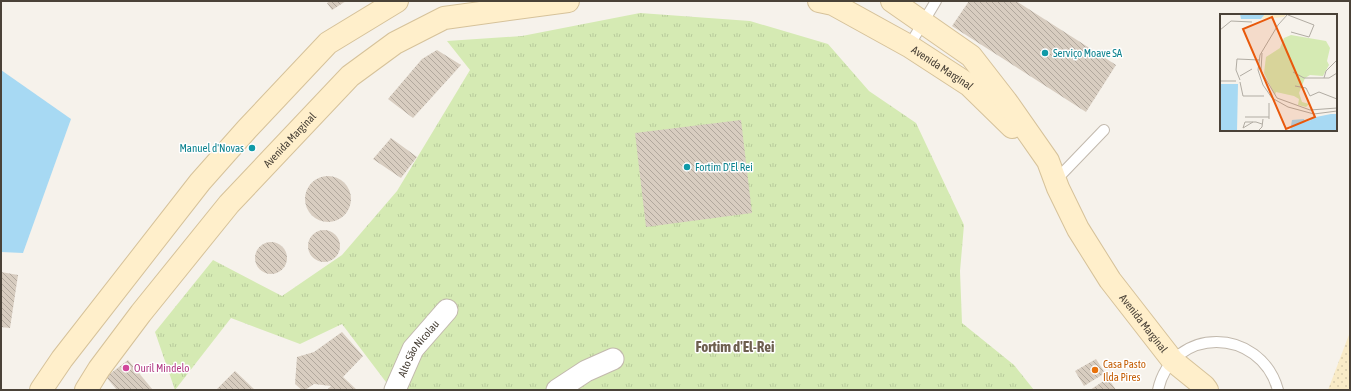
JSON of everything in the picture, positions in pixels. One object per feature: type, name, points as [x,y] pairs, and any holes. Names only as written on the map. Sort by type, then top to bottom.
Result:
[{"type":"street","points":[[41,390],[62,359],[200,182],[247,129],[328,43],[397,1]]},
{"type":"street","name":"Avenida Marginal","points":[[86,390],[99,369],[141,313],[229,204],[350,76],[395,43],[444,18],[568,1]]},
{"type":"street","name":"Avenida Marginal","points":[[818,1],[833,4],[909,46],[969,85],[1051,171]]},
{"type":"street","name":"Avenida Marginal","points":[[892,1],[971,56],[1006,101],[1051,171],[1078,229],[1110,280],[1173,361],[1207,390]]},
{"type":"street","name":"Alto São Nicolau","points":[[395,390],[413,349],[447,310]]},
{"type":"street","points":[[557,390],[586,371],[613,358]]},
{"type":"lane","points":[[909,46],[936,1]]},
{"type":"lane","points":[[1051,171],[1104,130]]},
{"type":"lane","points":[[1158,390],[1160,380],[1173,361],[1186,350],[1202,343],[1219,341],[1235,344],[1255,353],[1270,369],[1278,390]]},
{"type":"green space","points":[[640,13],[750,21],[828,44],[869,91],[916,123],[964,225],[960,271],[962,323],[1014,365],[1034,390],[392,390],[342,324],[300,344],[231,318],[175,390],[155,332],[213,260],[282,296],[342,255],[397,191],[470,70],[447,41],[522,36]]},
{"type":"sand","points":[[1350,332],[1350,390],[1328,390]]},
{"type":"water","points":[[1,70],[71,119],[23,253],[1,252]]},
{"type":"building","points":[[330,1],[346,1],[332,10],[327,3]]},
{"type":"building","name":"Serviço Moave SA","points":[[969,1],[1016,1],[1116,65],[1086,112],[952,26]]},
{"type":"building","points":[[437,50],[461,65],[413,118],[388,99],[422,59]]},
{"type":"building","points":[[741,120],[752,213],[646,227],[635,133]]},
{"type":"building","points":[[391,138],[417,157],[401,178],[373,159]]},
{"type":"building","points":[[328,176],[341,180],[347,186],[351,199],[347,212],[341,218],[328,222],[315,218],[309,212],[305,199],[309,186],[315,180]]},
{"type":"building","points":[[321,230],[327,230],[337,237],[340,246],[339,252],[333,259],[327,262],[321,262],[311,255],[308,249],[308,243],[315,233]]},
{"type":"building","points":[[271,242],[282,247],[287,258],[282,269],[271,274],[260,269],[255,258],[260,247]]},
{"type":"building","points":[[1,272],[18,275],[10,328],[1,327]]},
{"type":"building","points":[[342,332],[363,356],[343,377],[357,390],[327,390],[331,386],[314,384],[305,390],[302,390],[295,384],[297,357],[314,352]]},
{"type":"building","points":[[1096,359],[1105,373],[1084,386],[1075,371]]},
{"type":"building","name":"Ouril Mindelo","points":[[128,360],[153,390],[117,390],[106,377]]},
{"type":"building","points":[[235,371],[255,390],[216,390]]},
{"type":"building","points":[[1108,378],[1116,390],[1090,390]]},
{"type":"place","name":"Serviço Moave SA","points":[[1045,53]]},
{"type":"place","name":"Manuel d'Novas","points":[[252,148]]},
{"type":"place","name":"Fortim D'El Rei","points":[[687,167]]},
{"type":"place","name":"Ouril Mindelo","points":[[126,368]]},
{"type":"place","name":"Casa Pasto Ilda Pires","points":[[1095,370]]},
{"type":"district","name":"Fortim d'El-Rei","points":[[735,347]]}]
